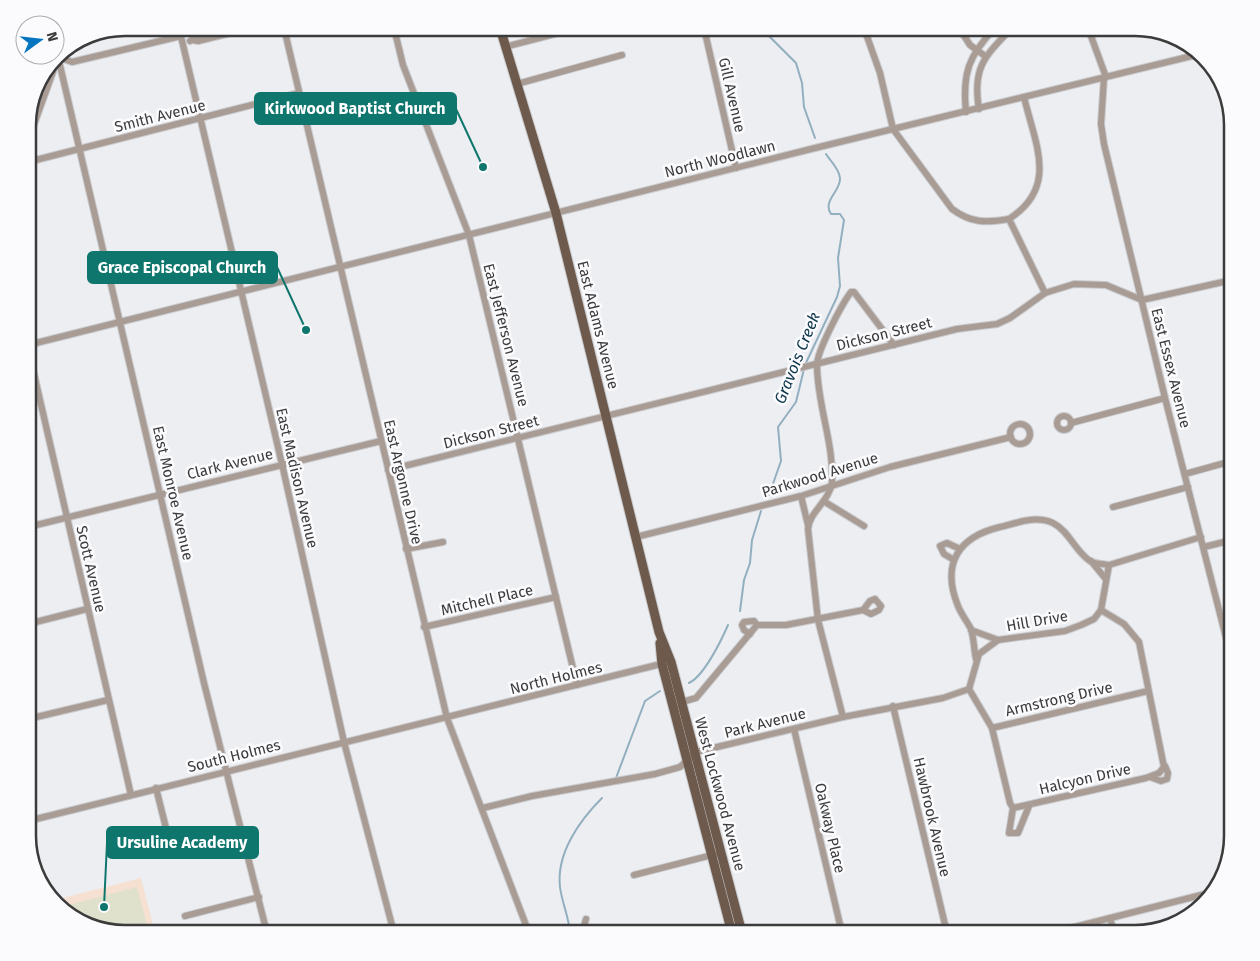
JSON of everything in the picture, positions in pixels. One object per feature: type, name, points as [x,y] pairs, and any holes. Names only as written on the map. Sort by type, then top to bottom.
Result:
[{"type":"main road","name":"East Adams Avenue","points":[[502,36],[556,213],[667,663]]},
{"type":"main road","name":"West Lockwood Avenue","points":[[667,663],[682,702],[696,752],[740,925]]},
{"type":"main road","name":"West Lockwood Avenue","points":[[667,663],[686,760],[729,925]]},
{"type":"street","name":"East Madison Avenue","points":[[181,36],[199,119],[282,464],[344,742],[392,925]]},
{"type":"street","points":[[193,40],[197,36]]},
{"type":"street","points":[[66,59],[72,62],[182,39],[198,41],[218,36]]},
{"type":"street","name":"East Argonne Drive","points":[[286,36],[380,441],[447,718],[483,808],[526,925]]},
{"type":"street","name":"East Jefferson Avenue","points":[[396,36],[403,65],[469,235],[577,686]]},
{"type":"street","points":[[505,46],[542,36]]},
{"type":"street","name":"Gill Avenue","points":[[706,36],[736,168]]},
{"type":"street","points":[[867,36],[880,74],[893,128],[952,209],[965,219],[981,222],[1008,219],[1029,202],[1040,178],[1040,162],[1024,97]]},
{"type":"street","points":[[965,36],[976,50],[985,56]]},
{"type":"street","points":[[966,112],[964,78],[976,50],[988,36]]},
{"type":"street","points":[[979,108],[976,82],[980,66],[985,56],[1004,36]]},
{"type":"street","name":"East Essex Avenue","points":[[1091,36],[1105,77],[1101,124],[1104,144],[1165,398],[1224,628]]},
{"type":"street","points":[[517,84],[622,55]]},
{"type":"street","name":"North Woodlawn","points":[[36,344],[893,128],[966,112],[1191,56]]},
{"type":"street","name":"East Monroe Avenue","points":[[60,65],[226,770],[265,925]]},
{"type":"street","points":[[36,117],[50,77]]},
{"type":"street","name":"Smith Avenue","points":[[36,160],[299,93]]},
{"type":"street","points":[[1008,219],[1045,293]]},
{"type":"street","points":[[1142,300],[1224,282]]},
{"type":"street","name":"Dickson Street","points":[[388,470],[957,329],[997,324],[1010,318],[1045,293],[1074,284],[1106,285],[1142,300]]},
{"type":"street","points":[[808,525],[825,502],[832,485],[832,465],[813,364],[850,292],[854,292],[859,298],[894,345]]},
{"type":"street","name":"Scott Avenue","points":[[36,382],[130,795]]},
{"type":"street","points":[[1071,423],[1165,398]]},
{"type":"street","name":"Parkwood Avenue","points":[[636,537],[801,496],[890,467],[1010,437]]},
{"type":"street","name":"Clark Avenue","points":[[36,525],[380,441]]},
{"type":"street","points":[[1185,474],[1224,463]]},
{"type":"street","points":[[1113,507],[1188,487]]},
{"type":"street","points":[[801,496],[808,525],[818,620],[843,717]]},
{"type":"street","points":[[825,502],[864,526]]},
{"type":"street","points":[[969,689],[976,660],[971,630],[958,606],[953,588],[954,560],[960,549],[973,537],[985,530],[1028,520],[1042,520],[1059,527],[1105,578]]},
{"type":"street","points":[[1090,561],[1109,565],[1201,537]]},
{"type":"street","points":[[406,549],[443,542]]},
{"type":"street","points":[[1204,547],[1224,542]]},
{"type":"street","points":[[954,560],[944,554],[940,546],[948,543],[960,549]]},
{"type":"street","points":[[1109,565],[1105,578],[1101,610],[1124,624],[1139,642],[1148,691]]},
{"type":"street","name":"Mitchell Place","points":[[424,627],[556,597]]},
{"type":"street","points":[[36,622],[87,609]]},
{"type":"street","points":[[757,625],[818,620],[862,610]]},
{"type":"street","name":"Hill Drive","points":[[976,660],[979,654],[998,640],[1066,630],[1094,619],[1101,610]]},
{"type":"street","points":[[750,634],[744,630],[742,625],[744,622],[754,620],[757,625]]},
{"type":"street","points":[[682,702],[696,698],[757,625]]},
{"type":"street","name":"Hill Drive","points":[[971,630],[998,640]]},
{"type":"street","name":"North Holmes","points":[[447,718],[667,663]]},
{"type":"street","name":"Armstrong Drive","points":[[969,689],[992,728],[1148,691]]},
{"type":"street","name":"Park Avenue","points":[[483,808],[548,793],[646,776],[680,767],[696,752],[892,706],[943,698],[969,689]]},
{"type":"street","name":"Halcyon Drive","points":[[1013,808],[1029,806],[1150,777],[1163,768],[1148,691]]},
{"type":"street","points":[[36,717],[108,700]]},
{"type":"street","name":"Hawbrook Avenue","points":[[892,706],[945,925]]},
{"type":"street","name":"South Holmes","points":[[36,819],[226,770],[447,718]]},
{"type":"street","points":[[992,728],[1010,803],[1013,808],[1008,829],[1009,833],[1019,832],[1029,806]]},
{"type":"street","name":"Oakway Place","points":[[794,729],[840,925]]},
{"type":"street","points":[[156,788],[169,840]]},
{"type":"street","points":[[634,875],[722,853]]},
{"type":"street","points":[[1084,925],[1201,895]]},
{"type":"street","points":[[185,916],[259,897]]},
{"type":"street","points":[[1110,918],[1112,925]]},
{"type":"street","points":[[584,925],[586,919]]},
{"type":"shaded area","points":[[141,878],[153,925],[119,925],[97,920],[81,913],[61,898]]},
{"type":"green space","points":[[137,887],[147,925],[108,923],[86,916],[69,905]]},
{"type":"waterway","name":"Gravois Creek","points":[[769,36],[796,63],[802,83],[804,107],[815,138]]},
{"type":"waterway","name":"Gravois Creek","points":[[805,365],[837,297],[840,286],[838,258],[844,220],[840,214],[831,214],[829,209],[830,200],[840,183],[840,178],[836,168],[826,154]]},
{"type":"waterway","name":"Gravois Creek","points":[[769,495],[781,461],[778,427],[796,402],[804,369]]},
{"type":"waterway","name":"Gravois Creek","points":[[740,611],[744,580],[750,563],[752,540],[761,511]]},
{"type":"waterway","name":"Gravois Creek","points":[[689,683],[706,666],[717,649],[728,625]]},
{"type":"waterway","name":"Gravois Creek","points":[[616,778],[645,701],[660,691]]},
{"type":"waterway","name":"Gravois Creek","points":[[569,925],[560,887],[562,862],[571,838],[586,816],[602,798]]},
{"type":"place","name":"Kirkwood Baptist Church","points":[[483,167]]},
{"type":"place","name":"Grace Episcopal Church","points":[[306,330]]},
{"type":"place","name":"Ursuline Academy","points":[[104,907]]}]
